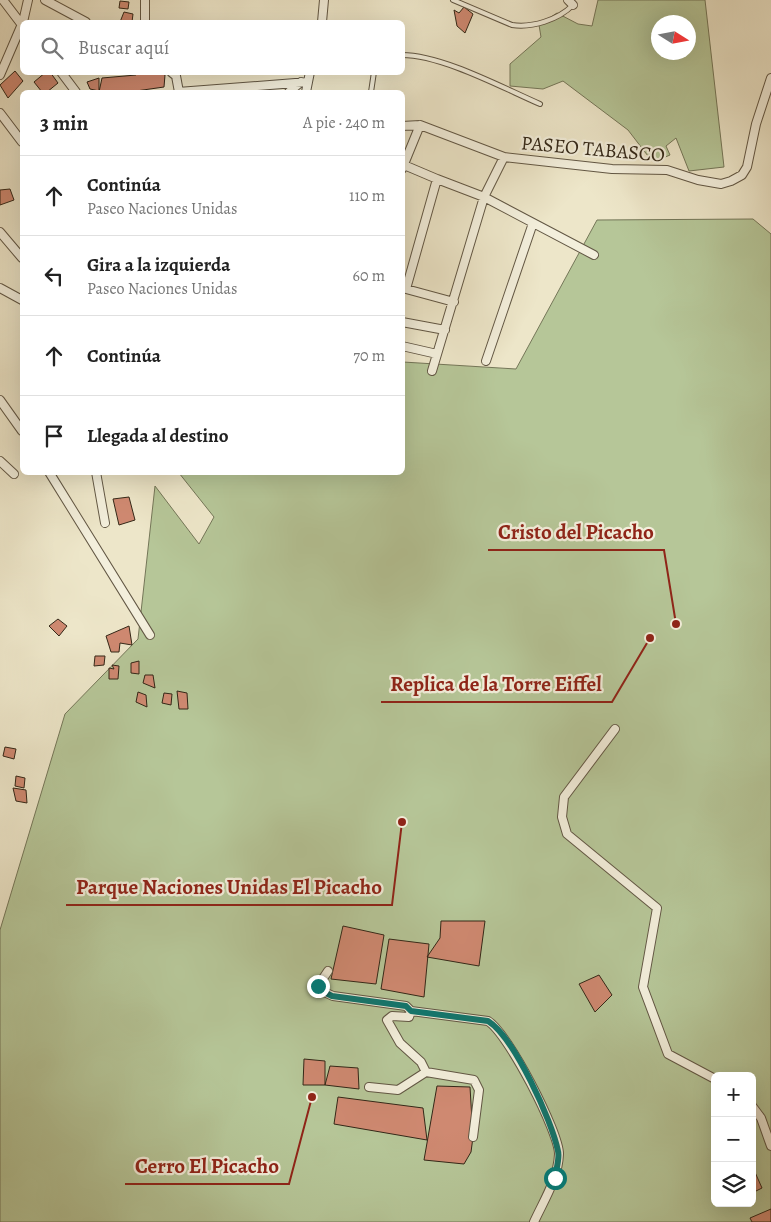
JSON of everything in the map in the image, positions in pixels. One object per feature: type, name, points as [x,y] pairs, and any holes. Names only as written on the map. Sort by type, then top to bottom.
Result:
[{"type":"street","points":[[3,0],[20,20]]},
{"type":"street","points":[[24,20],[28,0]]},
{"type":"street","points":[[45,0],[82,20]]},
{"type":"street","points":[[145,0],[145,20]]},
{"type":"street","points":[[323,20],[324,0]]},
{"type":"street","points":[[0,75],[20,31]]},
{"type":"street","points":[[62,75],[74,90]]},
{"type":"street","points":[[175,75],[178,90]]},
{"type":"street","points":[[292,90],[304,82],[308,75]]},
{"type":"street","name":"PASEO TABASCO","points":[[405,126],[420,125],[504,157],[612,168],[667,170],[712,184],[731,181],[742,174],[747,167],[756,124],[771,78]]},
{"type":"street","points":[[203,90],[304,82]]},
{"type":"street","points":[[304,82],[306,90]]},
{"type":"street","points":[[0,113],[20,139]]},
{"type":"street","points":[[405,162],[420,125]]},
{"type":"street","points":[[432,371],[484,197],[504,157]]},
{"type":"street","points":[[405,168],[484,197],[594,255]]},
{"type":"street","points":[[437,179],[406,289],[454,302]]},
{"type":"street","points":[[486,361],[533,223]]},
{"type":"street","points":[[0,232],[20,256]]},
{"type":"street","points":[[0,288],[20,299]]},
{"type":"street","points":[[405,323],[444,330]]},
{"type":"street","points":[[405,347],[437,354]]},
{"type":"street","points":[[0,400],[20,428]]},
{"type":"street","points":[[0,461],[14,474]]},
{"type":"street","points":[[51,475],[150,635]]},
{"type":"street","points":[[97,475],[105,523]]},
{"type":"street","points":[[615,729],[564,797],[562,817],[567,834],[656,908],[643,987],[668,1054],[711,1077]]},
{"type":"street","points":[[328,971],[318,986],[322,991],[332,996],[406,1006],[411,1011],[488,1021],[496,1026],[520,1061],[550,1127],[559,1152],[555,1178],[534,1222]]},
{"type":"street","points":[[411,1011],[409,1017],[392,1016],[388,1020],[400,1043],[420,1062],[426,1072]]},
{"type":"street","points":[[369,1087],[398,1090],[426,1072],[474,1080],[479,1090],[474,1136]]},
{"type":"street","points":[[756,1111],[761,1118],[771,1146]]},
{"type":"lane","points":[[453,0],[512,25],[522,26],[532,26],[568,11],[571,2]]},
{"type":"lane","points":[[405,56],[413,55],[452,67],[540,104]]},
{"type":"lane","points":[[371,90],[374,75]]},
{"type":"green space","points":[[598,0],[705,0],[724,167],[689,171],[676,138],[666,146],[670,155],[656,161],[648,156],[628,130],[563,81],[543,89],[510,86],[510,64],[541,37],[539,25],[557,13],[578,24],[592,26]]},
{"type":"green space","points":[[753,219],[771,234],[771,1222],[0,1222],[0,930],[65,714],[138,639],[155,486],[199,544],[214,517],[181,475],[405,475],[405,362],[516,369],[597,220]]},
{"type":"building","points":[[120,1],[129,2],[128,9],[119,8]]},
{"type":"building","points":[[464,7],[473,14],[465,33],[457,26],[454,10],[459,13]]},
{"type":"building","points":[[124,12],[133,14],[132,20],[121,20]]},
{"type":"building","points":[[15,71],[23,81],[8,98],[0,85]]},
{"type":"building","points":[[42,75],[52,75],[58,83],[49,90],[40,90],[34,82]]},
{"type":"building","points":[[165,75],[164,87],[143,90],[99,90],[102,78]]},
{"type":"building","points":[[99,78],[99,90],[90,89],[87,82]]},
{"type":"building","points":[[10,189],[14,200],[0,205],[0,190]]},
{"type":"building","points":[[129,497],[135,520],[119,525],[113,499]]},
{"type":"building","points":[[58,619],[67,626],[59,636],[49,626]]},
{"type":"building","points":[[129,626],[132,645],[120,643],[119,652],[111,652],[106,636]]},
{"type":"building","points":[[95,656],[105,656],[104,665],[94,666]]},
{"type":"building","points":[[139,661],[139,674],[131,673],[131,663]]},
{"type":"building","points":[[112,665],[119,666],[118,679],[109,679],[109,668],[114,669]]},
{"type":"building","points":[[145,675],[153,675],[155,688],[143,683]]},
{"type":"building","points":[[177,691],[187,693],[188,709],[179,709]]},
{"type":"building","points":[[138,692],[146,695],[147,707],[136,702]]},
{"type":"building","points":[[164,693],[172,694],[171,705],[162,703]]},
{"type":"building","points":[[5,747],[16,749],[14,759],[3,756]]},
{"type":"building","points":[[16,776],[25,778],[24,788],[15,786]]},
{"type":"building","points":[[13,788],[26,790],[27,803],[16,801]]},
{"type":"building","points":[[441,921],[485,921],[479,966],[427,957],[440,938]]},
{"type":"building","points":[[343,926],[384,935],[376,984],[331,979]]},
{"type":"building","points":[[389,939],[429,944],[424,997],[381,989]]},
{"type":"building","points":[[599,975],[612,995],[595,1012],[579,984]]},
{"type":"building","points":[[304,1059],[325,1061],[325,1085],[303,1085]]},
{"type":"building","points":[[330,1066],[358,1068],[359,1089],[325,1085]]},
{"type":"building","points":[[437,1086],[470,1087],[473,1137],[471,1152],[464,1164],[424,1160]]},
{"type":"building","points":[[338,1097],[423,1108],[427,1140],[334,1124]]},
{"type":"building","points":[[756,1174],[762,1188],[756,1191]]},
{"type":"building","points":[[771,1209],[771,1222],[752,1222],[750,1218]]},
{"type":"place","name":"Cristo del Picacho","points":[[676,624]]},
{"type":"place","name":"Replica de la Torre Eiffel","points":[[650,638]]},
{"type":"place","name":"Parque Naciones Unidas El Picacho","points":[[402,822]]},
{"type":"place","name":"Cerro El Picacho","points":[[312,1097]]},
{"type":"route","points":[[318,986],[322,991],[332,996],[406,1006],[411,1011],[488,1021],[496,1026],[520,1061],[550,1127],[559,1152],[555,1178]]}]
